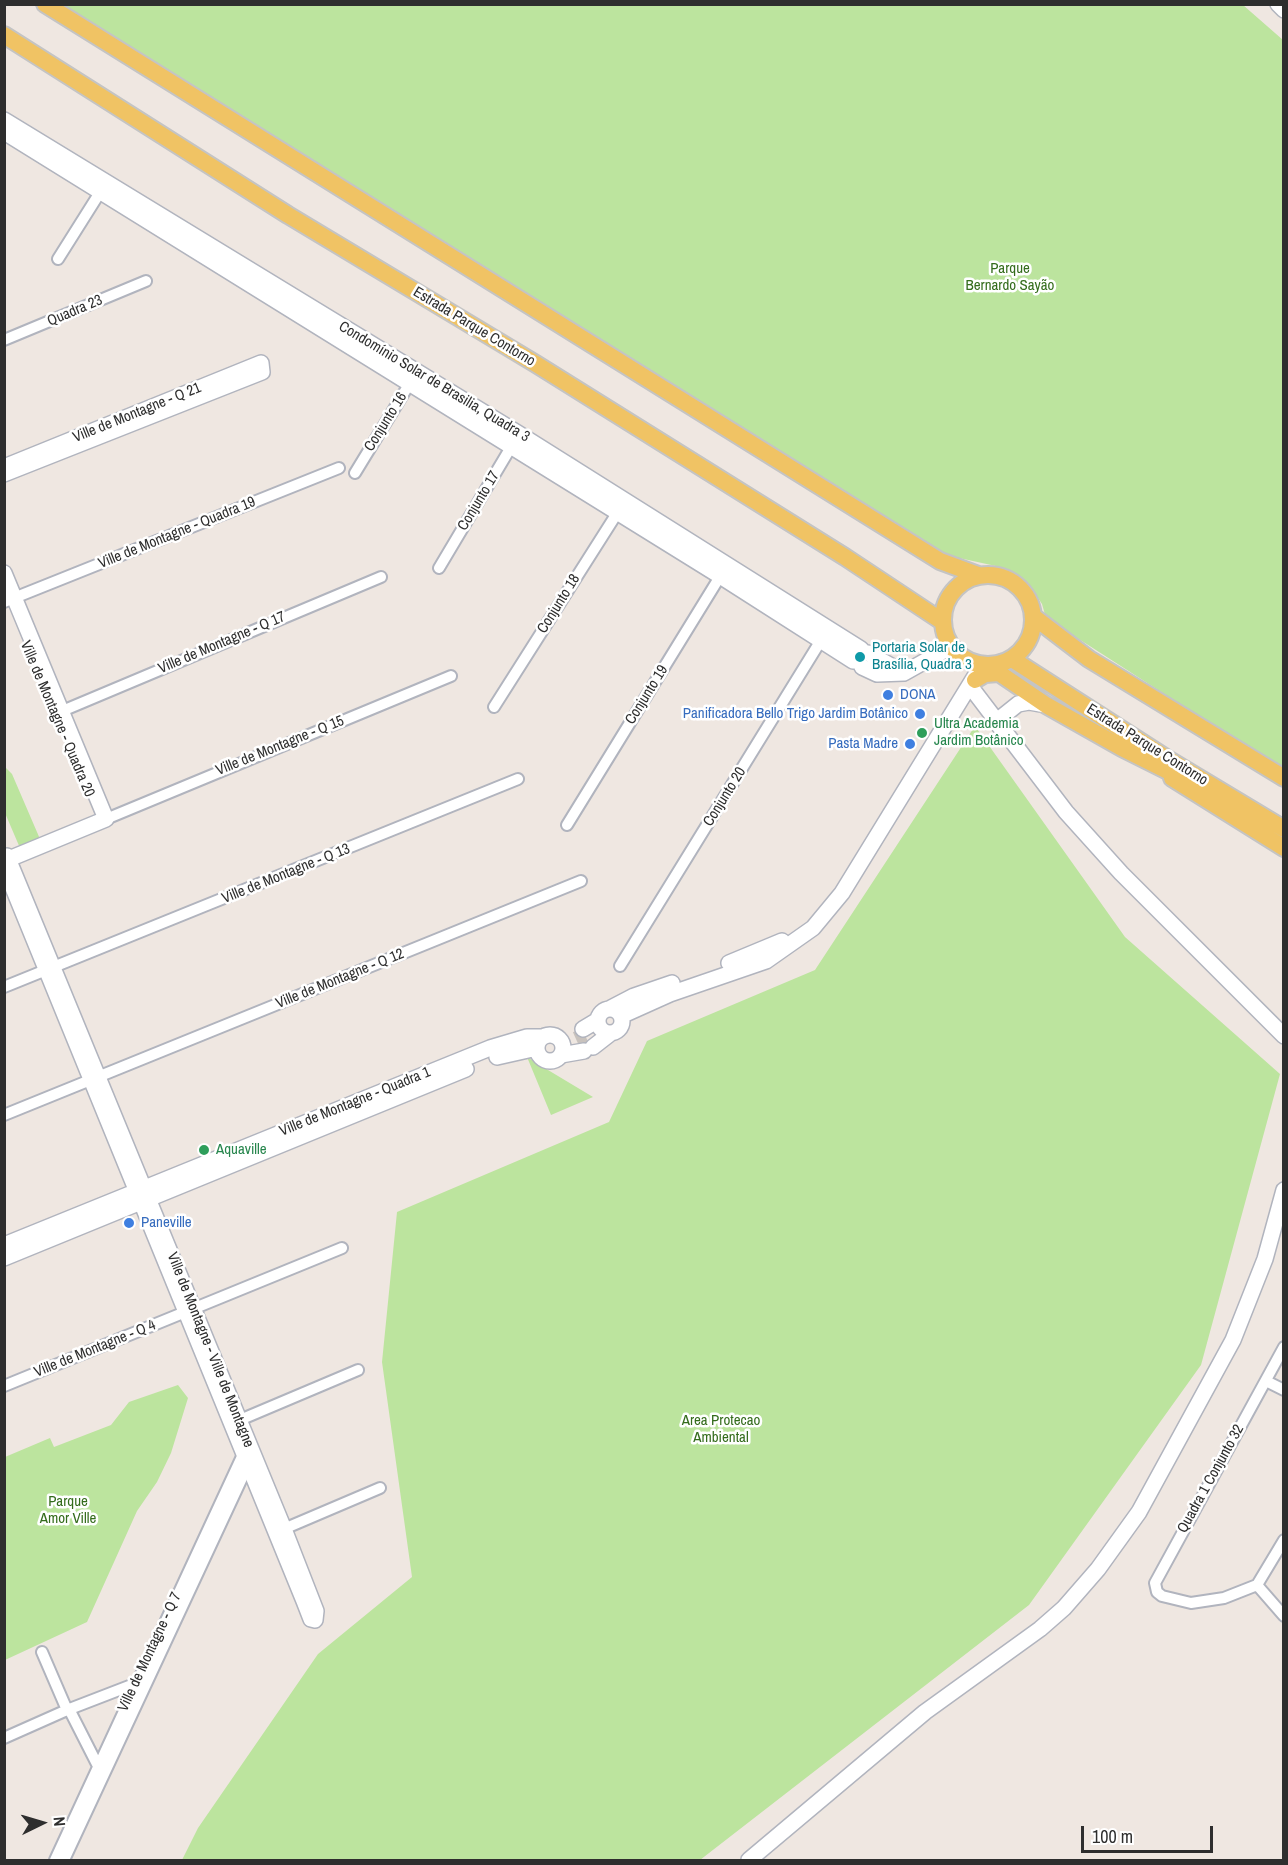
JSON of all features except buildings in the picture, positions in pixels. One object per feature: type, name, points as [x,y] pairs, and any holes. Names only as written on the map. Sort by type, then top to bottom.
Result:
[{"type":"main road","points":[[45,4],[940,561],[978,575],[1000,575],[1017,584],[1029,598],[1034,617],[1029,641],[1012,659],[994,665],[976,677]]},
{"type":"main road","name":"Estrada Parque Contorno","points":[[4,35],[288,215],[536,364],[845,556],[943,622]]},
{"type":"main road","points":[[976,677],[965,659],[951,646],[943,622],[945,605],[953,591],[965,580],[978,575]]},
{"type":"main road","points":[[1034,617],[1089,659],[1284,778]]},
{"type":"main road","name":"Estrada Parque Contorno","points":[[1012,659],[1284,829]]},
{"type":"main road","points":[[976,677],[999,673],[1046,705],[1149,763],[1284,848]]},
{"type":"main road","points":[[1149,763],[1181,779],[1223,792]]},
{"type":"street","points":[[1278,4],[1284,10]]},
{"type":"street","name":"Condomínio Solar de Brasilia, Quadra 3","points":[[4,120],[103,188]]},
{"type":"street","name":"Condomínio Solar de Brasilia, Quadra 3","points":[[4,132],[103,188],[515,440],[824,634],[861,658],[877,674],[904,673],[951,646]]},
{"type":"street","points":[[58,259],[103,188]]},
{"type":"street","name":"Quadra 23","points":[[4,340],[146,281]]},
{"type":"street","name":"Ville de Montagne - Q 21","points":[[4,467],[261,363],[263,371],[4,474]]},
{"type":"street","name":"Conjunto 16","points":[[355,472],[413,377]]},
{"type":"street","name":"Conjunto 17","points":[[439,568],[515,440]]},
{"type":"street","name":"Ville de Montagne - Quadra 19","points":[[8,599],[339,468]]},
{"type":"street","name":"Conjunto 18","points":[[494,707],[621,506]]},
{"type":"street","name":"Conjunto 19","points":[[567,825],[724,570]]},
{"type":"street","name":"Ville de Montagne - Quadra 20","points":[[4,573],[8,599],[103,817],[6,860]]},
{"type":"street","name":"Ville de Montagne - Q 17","points":[[59,712],[381,577]]},
{"type":"street","name":"Conjunto 20","points":[[620,966],[824,634]]},
{"type":"street","name":"Ville de Montagne - Q 15","points":[[103,817],[451,676]]},
{"type":"street","points":[[976,677],[1000,727],[1066,812],[1120,873],[1284,1036]]},
{"type":"street","points":[[602,1026],[601,1013],[616,1012],[634,996],[780,943],[822,908],[853,873],[976,677]]},
{"type":"street","points":[[1000,727],[1003,716],[1018,704],[1029,702],[1046,705]]},
{"type":"street","name":"Ville de Montagne - Q 13","points":[[4,987],[518,780]]},
{"type":"street","name":"Ville de Montagne - Ville de Montagne","points":[[6,860],[314,1615]]},
{"type":"street","name":"Ville de Montagne - Q 12","points":[[4,1116],[580,881]]},
{"type":"street","points":[[575,1041],[552,1035],[540,1043],[546,1060],[554,1060],[575,1041],[602,1026],[621,1025],[616,1012]]},
{"type":"street","name":"Ville de Montagne - Quadra 1","points":[[7,1251],[414,1085],[540,1043]]},
{"type":"street","points":[[749,1860],[925,1712],[1040,1629],[1064,1608],[1098,1569],[1139,1512],[1233,1340],[1265,1258],[1284,1190]]},
{"type":"street","name":"Ville de Montagne - Q 4","points":[[4,1386],[342,1248]]},
{"type":"street","name":"Quadra 1 Conjunto 32","points":[[1257,1585],[1224,1598],[1191,1603],[1161,1596],[1155,1588],[1157,1577],[1266,1381],[1279,1368],[1284,1347]]},
{"type":"street","points":[[235,1422],[358,1370]]},
{"type":"street","points":[[1266,1381],[1284,1390]]},
{"type":"street","name":"Ville de Montagne - Q 7","points":[[55,1860],[147,1681],[248,1454]]},
{"type":"street","name":"Ville de Montagne - Q 7","points":[[64,1860],[135,1683],[248,1454]]},
{"type":"street","points":[[280,1531],[380,1488]]},
{"type":"street","points":[[1284,1540],[1257,1585],[1284,1616]]},
{"type":"street","points":[[42,1652],[100,1771]]},
{"type":"street","points":[[4,1738],[68,1709],[135,1683],[147,1681]]},
{"type":"green space","name":"Parque Bernardo Sayão","points":[[45,5],[1243,5],[1283,40],[1283,779],[1173,711],[1166,695],[1046,618],[1042,604],[1028,583],[1005,568],[936,553],[182,79]]},
{"type":"green space","name":"Area Protecao Ambiental","points":[[975,726],[1125,937],[1280,1074],[1201,1365],[1029,1605],[700,1860],[182,1860],[198,1828],[318,1654],[412,1577],[382,1362],[397,1212],[609,1122],[647,1041],[815,970]]},
{"type":"green space","points":[[4,766],[12,774],[40,839],[20,848],[5,813]]},
{"type":"green space","points":[[527,1057],[548,1070],[593,1097],[551,1115]]},
{"type":"green space","name":"Parque Amor Ville","points":[[178,1385],[188,1398],[171,1453],[157,1482],[137,1511],[87,1622],[5,1660],[5,1457],[50,1438],[54,1447],[111,1425],[129,1402]]},
{"type":"tunnel","points":[[576,1039],[585,1035]]},
{"type":"place","name":"Portaria Solar de Brasília, Quadra 3","points":[[860,657]]},
{"type":"place","name":"DONA","points":[[888,695]]},
{"type":"place","name":"Panificadora Bello Trigo Jardim Botânico","points":[[920,714]]},
{"type":"place","name":"Ultra Academia Jardim Botânico","points":[[922,733]]},
{"type":"place","name":"Pasta Madre","points":[[910,744]]},
{"type":"place","name":"Aquaville","points":[[204,1150]]},
{"type":"place","name":"Paneville","points":[[129,1223]]}]
